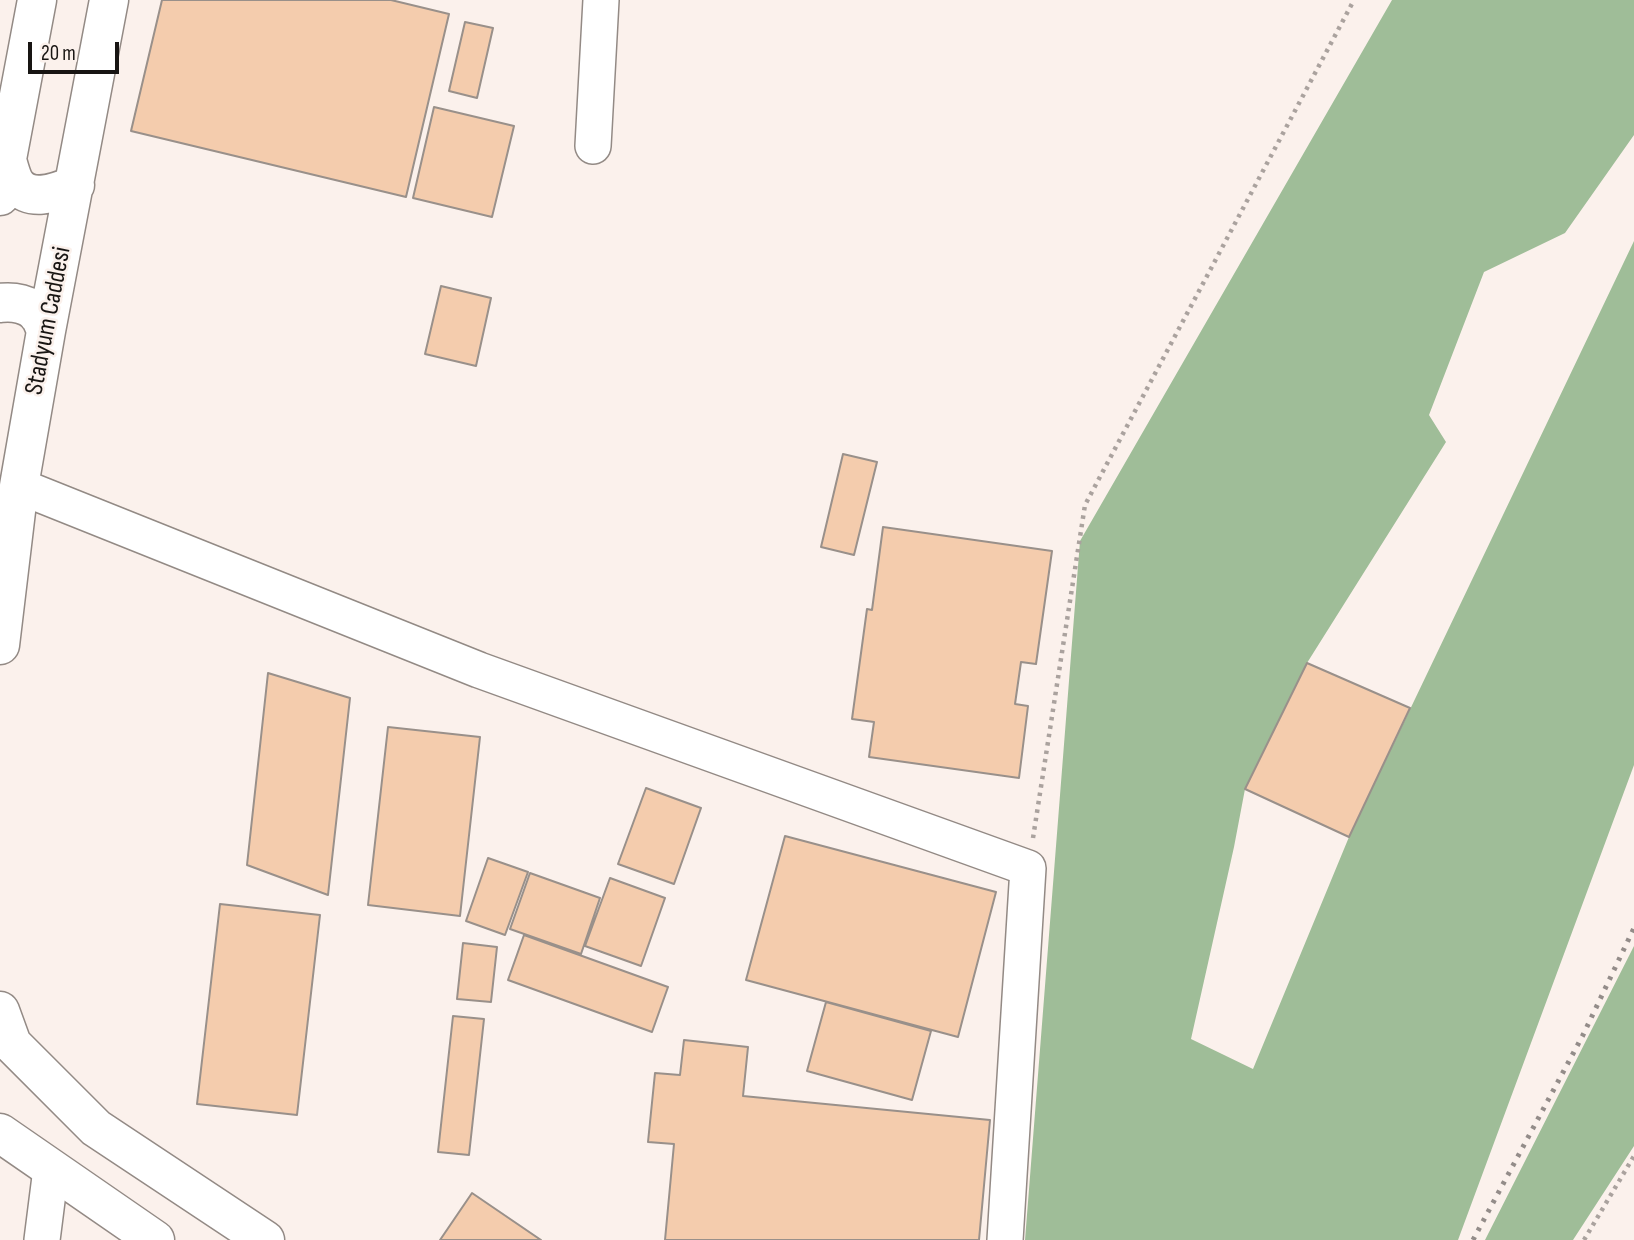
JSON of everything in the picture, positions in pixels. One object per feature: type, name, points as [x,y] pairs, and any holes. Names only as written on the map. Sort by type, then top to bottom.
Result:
[{"type":"main road","points":[[37,0],[3,178],[26,192],[45,196],[75,186]]},
{"type":"main road","name":"Stadyum Caddesi","points":[[0,645],[19,486],[110,0]]},
{"type":"main road","points":[[0,303],[10,301],[25,305],[38,314],[46,331]]},
{"type":"main road","points":[[0,1012],[12,1044],[96,1128],[265,1240]]},
{"type":"main road","points":[[0,1133],[155,1240]]},
{"type":"street","points":[[593,146],[601,0]]},
{"type":"street","points":[[19,486],[479,670],[1028,868],[1005,1240]]},
{"type":"street","points":[[42,1240],[51,1169]]},
{"type":"path","points":[[1028,868],[1085,505],[1354,0]]},
{"type":"path","points":[[1584,1240],[1634,1156]]},
{"type":"green space","points":[[1392,0],[1634,0],[1634,135],[1565,233],[1484,272],[1429,415],[1446,442],[1307,663],[1245,789],[1191,1039],[1253,1069],[1349,837],[1634,241],[1634,765],[1458,1240],[1025,1240],[1080,541]]},
{"type":"green space","points":[[1634,946],[1634,1146],[1573,1240],[1485,1240]]},
{"type":"building","points":[[162,0],[391,0],[449,14],[406,197],[131,131]]},
{"type":"building","points":[[465,22],[493,28],[477,98],[449,91]]},
{"type":"building","points":[[434,107],[514,126],[492,217],[413,198]]},
{"type":"building","points":[[441,286],[491,298],[476,366],[425,354]]},
{"type":"building","points":[[843,454],[877,462],[854,555],[821,547]]},
{"type":"building","points":[[883,527],[1052,551],[1036,664],[1021,662],[1015,704],[1028,706],[1019,778],[869,757],[874,722],[852,719],[867,609],[872,610]]},
{"type":"building","points":[[1307,663],[1410,708],[1349,837],[1245,789]]},
{"type":"building","points":[[268,673],[350,698],[328,895],[247,865]]},
{"type":"building","points":[[388,727],[480,737],[460,916],[368,905]]},
{"type":"building","points":[[646,788],[701,808],[674,884],[618,864]]},
{"type":"building","points":[[785,836],[996,892],[958,1037],[746,980]]},
{"type":"building","points":[[488,858],[528,872],[505,935],[466,921]]},
{"type":"building","points":[[530,873],[600,898],[581,954],[510,929]]},
{"type":"building","points":[[610,878],[665,898],[641,966],[585,946]]},
{"type":"building","points":[[220,904],[320,915],[297,1115],[197,1104]]},
{"type":"building","points":[[524,935],[668,987],[652,1032],[508,980]]},
{"type":"building","points":[[463,943],[497,947],[491,1002],[457,999]]},
{"type":"building","points":[[826,1002],[931,1031],[912,1100],[807,1071]]},
{"type":"building","points":[[453,1016],[484,1019],[469,1155],[438,1152]]},
{"type":"building","points":[[684,1040],[748,1047],[743,1096],[990,1120],[979,1240],[665,1240],[674,1144],[648,1142],[655,1073],[680,1075]]},
{"type":"building","points":[[472,1193],[541,1240],[440,1240]]},
{"type":"railway","points":[[1473,1240],[1583,1035],[1634,928]]}]
